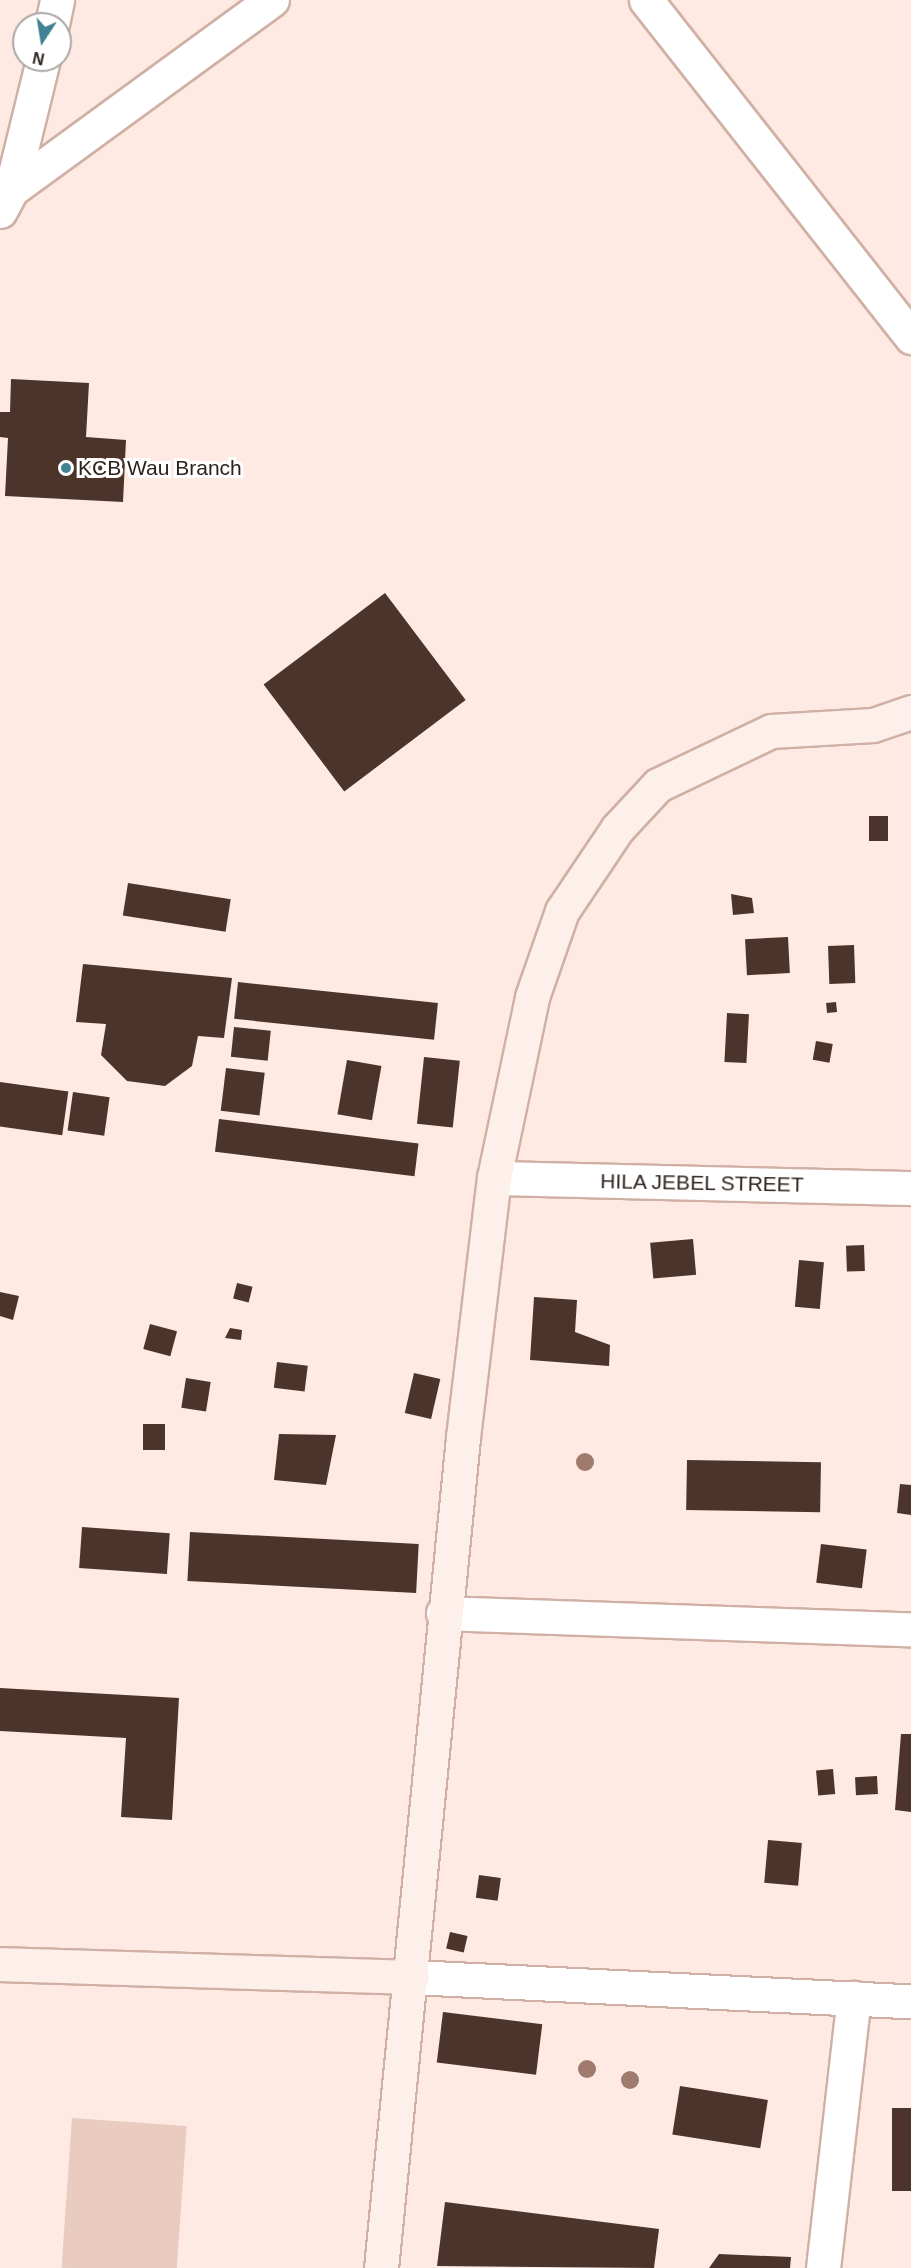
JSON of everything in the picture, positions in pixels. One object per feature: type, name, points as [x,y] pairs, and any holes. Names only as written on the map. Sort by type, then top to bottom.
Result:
[{"type":"main road","points":[[381,2268],[412,1977],[442,1613],[494,1178],[532,997],[562,911],[617,829],[658,785],[771,731],[873,725],[911,712]]},
{"type":"main road","points":[[0,1964],[412,1977]]},
{"type":"street","points":[[6,200],[272,0]]},
{"type":"street","points":[[646,0],[911,337]]},
{"type":"street","points":[[6,200],[40,72]]},
{"type":"street","name":"HILA JEBEL STREET","points":[[494,1178],[911,1188]]},
{"type":"street","points":[[442,1613],[911,1629]]},
{"type":"street","points":[[412,1977],[911,2001]]},
{"type":"street","points":[[823,2268],[854,1998]]},
{"type":"shaded area","points":[[72,2118],[187,2126],[177,2268],[62,2268]]},
{"type":"building","name":"KCB Wau Branch","points":[[11,379],[89,383],[86,437],[126,440],[123,502],[5,496],[8,438],[0,437],[0,412],[10,412]]},
{"type":"building","points":[[385,593],[466,700],[344,791],[264,684]]},
{"type":"building","points":[[869,816],[888,816],[888,841],[869,841]]},
{"type":"building","points":[[128,883],[231,899],[226,932],[123,916]]},
{"type":"building","points":[[731,894],[752,898],[754,913],[733,915]]},
{"type":"building","points":[[788,937],[790,973],[747,975],[745,939]]},
{"type":"building","points":[[854,945],[855,983],[829,984],[828,946]]},
{"type":"building","points":[[83,964],[232,978],[224,1038],[198,1036],[192,1066],[165,1086],[127,1081],[101,1055],[106,1024],[76,1022]]},
{"type":"building","points":[[238,982],[438,1003],[434,1040],[234,1019]]},
{"type":"building","points":[[836,1002],[837,1012],[827,1013],[826,1003]]},
{"type":"building","points":[[727,1013],[749,1014],[746,1063],[724,1062]]},
{"type":"building","points":[[234,1027],[271,1031],[268,1061],[231,1057]]},
{"type":"building","points":[[816,1041],[833,1044],[829,1063],[813,1060]]},
{"type":"building","points":[[424,1057],[460,1061],[453,1127],[417,1124]]},
{"type":"building","points":[[347,1060],[381,1066],[372,1120],[337,1114]]},
{"type":"building","points":[[226,1068],[265,1073],[259,1115],[221,1111]]},
{"type":"building","points":[[0,1082],[68,1092],[62,1135],[0,1126]]},
{"type":"building","points":[[73,1092],[110,1097],[104,1136],[68,1131]]},
{"type":"building","points":[[219,1119],[419,1143],[414,1176],[215,1152]]},
{"type":"building","points":[[693,1239],[696,1275],[653,1279],[650,1243]]},
{"type":"building","points":[[864,1245],[865,1271],[847,1272],[846,1246]]},
{"type":"building","points":[[799,1260],[824,1262],[820,1309],[795,1307]]},
{"type":"building","points":[[237,1283],[253,1287],[249,1302],[233,1299]]},
{"type":"building","points":[[0,1292],[19,1296],[13,1320],[0,1316]]},
{"type":"building","points":[[534,1297],[577,1300],[575,1332],[610,1345],[609,1366],[530,1360]]},
{"type":"building","points":[[150,1324],[177,1331],[170,1356],[143,1349]]},
{"type":"building","points":[[230,1328],[242,1330],[241,1340],[225,1338]]},
{"type":"building","points":[[277,1362],[308,1366],[305,1392],[274,1388]]},
{"type":"building","points":[[414,1373],[440,1379],[431,1419],[405,1413]]},
{"type":"building","points":[[186,1378],[211,1382],[206,1412],[181,1408]]},
{"type":"building","points":[[143,1424],[165,1424],[165,1450],[143,1450]]},
{"type":"building","points":[[279,1434],[336,1435],[326,1485],[274,1480]]},
{"type":"building","points":[[687,1460],[821,1462],[820,1512],[686,1510]]},
{"type":"building","points":[[900,1484],[911,1485],[911,1515],[897,1513]]},
{"type":"building","points":[[82,1527],[170,1533],[167,1574],[79,1568]]},
{"type":"building","points":[[190,1532],[419,1544],[416,1593],[187,1581]]},
{"type":"building","points":[[821,1544],[867,1550],[862,1588],[816,1583]]},
{"type":"building","points":[[0,1688],[179,1698],[172,1820],[121,1817],[126,1738],[0,1731]]},
{"type":"building","points":[[901,1734],[911,1734],[911,1812],[895,1810]]},
{"type":"building","points":[[833,1769],[835,1794],[818,1795],[816,1770]]},
{"type":"building","points":[[877,1776],[878,1794],[856,1795],[855,1777]]},
{"type":"building","points":[[768,1840],[802,1843],[798,1886],[764,1883]]},
{"type":"building","points":[[479,1875],[501,1878],[498,1901],[476,1898]]},
{"type":"building","points":[[450,1932],[468,1936],[464,1953],[446,1949]]},
{"type":"building","points":[[443,2012],[542,2024],[536,2075],[437,2063]]},
{"type":"building","points":[[680,2086],[768,2100],[760,2148],[672,2134]]},
{"type":"building","points":[[892,2108],[911,2108],[911,2191],[892,2191]]},
{"type":"building","points":[[445,2202],[659,2229],[654,2268],[437,2266]]},
{"type":"building","points":[[719,2254],[791,2257],[790,2268],[709,2268]]},
{"type":"place","name":"KCB Wau Branch","points":[[66,468]]}]
